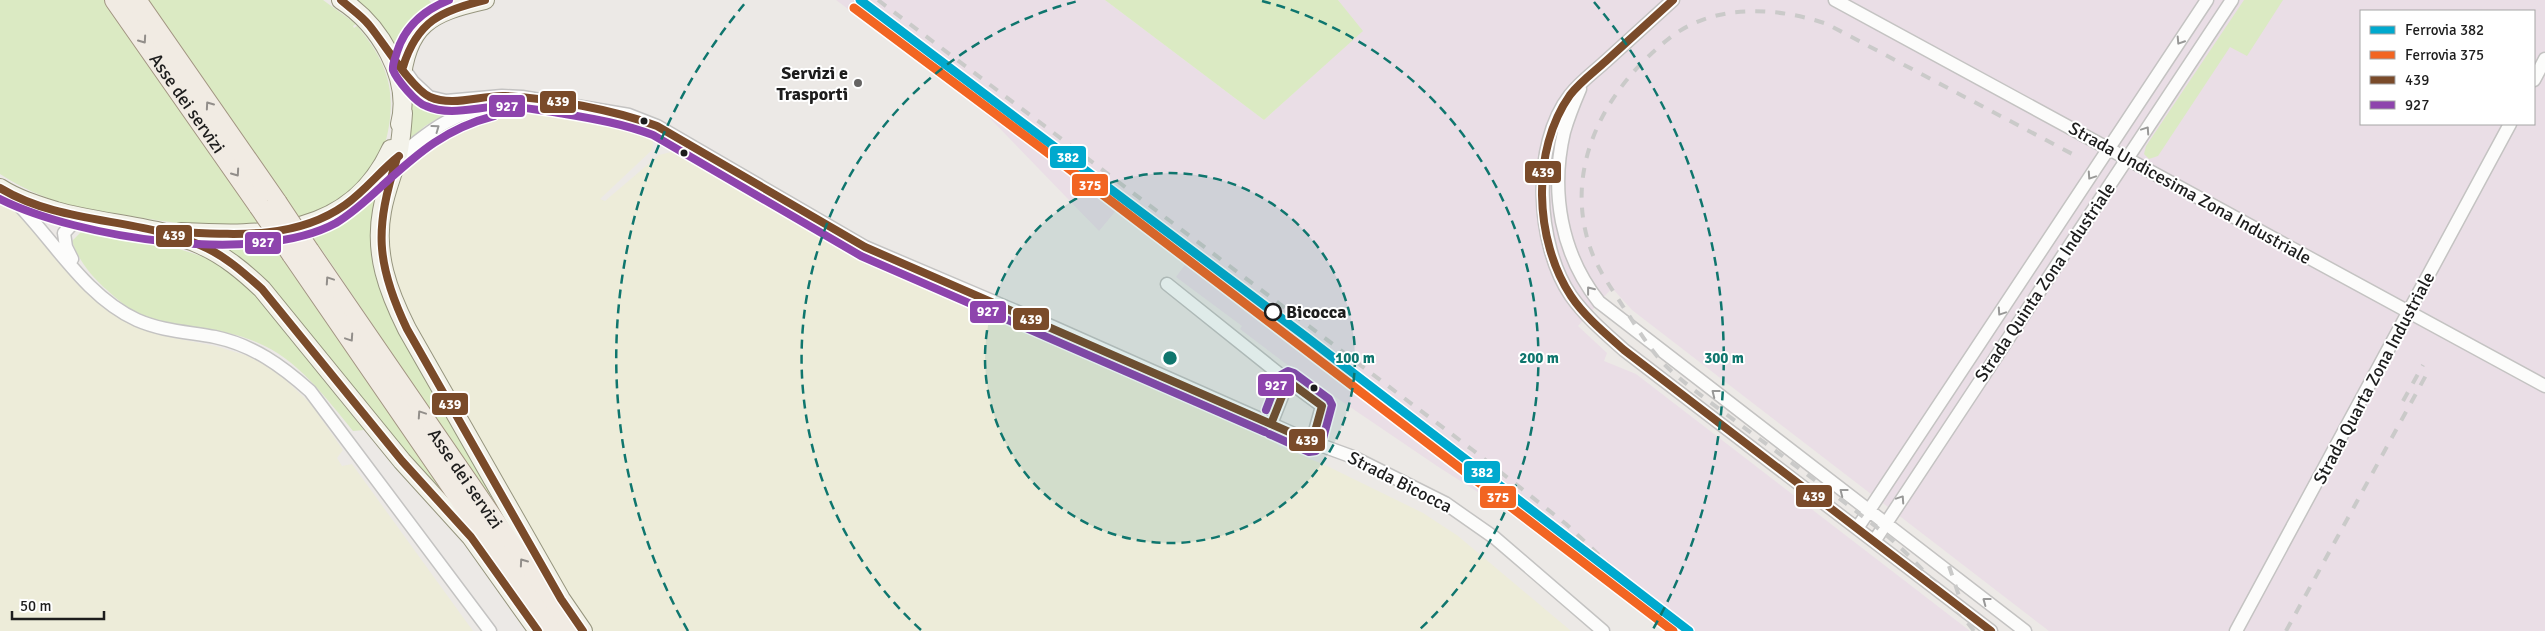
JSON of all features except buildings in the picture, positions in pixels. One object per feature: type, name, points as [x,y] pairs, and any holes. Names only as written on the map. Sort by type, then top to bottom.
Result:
[{"type":"main road","name":"Asse dei servizi","points":[[115,0],[268,205]]},
{"type":"main road","name":"Asse dei servizi","points":[[136,0],[268,205]]},
{"type":"main road","points":[[341,0],[368,23],[385,46],[401,88]]},
{"type":"main road","points":[[485,0],[455,7],[436,16],[422,26],[408,46],[403,67],[401,88],[403,113],[397,158],[386,190],[379,244],[386,284],[407,329],[538,559],[582,631]]},
{"type":"main road","points":[[3,190],[30,202],[85,219],[150,230],[235,234],[287,230],[328,216],[361,193],[375,177],[394,144],[403,113]]},
{"type":"main road","points":[[268,205],[301,253]]},
{"type":"main road","points":[[150,230],[206,248],[228,260],[262,289],[402,461],[471,537],[538,631]]},
{"type":"main road","name":"Asse dei servizi","points":[[301,253],[551,631]]},
{"type":"main road","name":"Asse dei servizi","points":[[301,253],[570,631]]},
{"type":"street","points":[[1673,0],[1582,82],[1564,104],[1548,144],[1545,165],[1544,210],[1550,247],[1560,275],[1580,308],[1611,339],[1992,631]]},
{"type":"street","name":"Strada Undicesima Zona Industriale","points":[[1835,0],[2545,386]]},
{"type":"street","name":"Strada Quinta Zona Industriale","points":[[1858,527],[2207,0]]},
{"type":"street","name":"Strada Quinta Zona Industriale","points":[[1875,540],[1884,523],[2232,0]]},
{"type":"street","points":[[385,46],[413,82],[429,97],[446,102],[502,96],[542,101]]},
{"type":"street","points":[[2535,78],[2545,59]]},
{"type":"street","points":[[1582,82],[1564,132],[1560,157],[1560,209],[1568,246],[1585,284],[1599,302],[2025,631]]},
{"type":"street","points":[[375,177],[397,158],[456,115],[479,108],[542,101]]},
{"type":"street","name":"Strada Bicocca","points":[[542,101],[629,115],[657,126],[865,247],[1044,323],[1312,442],[1353,457],[1445,503],[1495,538],[1603,631]]},
{"type":"street","name":"Strada Quarta Zona Industriale","points":[[2236,631],[2509,125]]},
{"type":"street","points":[[3,190],[35,221],[66,261],[110,303],[136,320],[164,329],[216,338],[250,348],[281,365],[310,391],[490,631]]},
{"type":"street","points":[[85,219],[73,222],[68,227],[64,240],[85,281]]},
{"type":"street","points":[[1167,284],[1322,406],[1312,442]]},
{"type":"street","points":[[1978,348],[1994,358]]},
{"type":"street","points":[[1658,374],[1670,358]]},
{"type":"street","points":[[1271,424],[1288,381]]},
{"type":"shaded area","points":[[836,0],[1105,0],[1264,120],[1362,31],[1338,0],[2545,0],[2545,631],[2049,631],[1632,310],[1612,288],[1578,326],[1607,353],[1604,361],[1636,374],[1970,631],[1670,631],[1567,549],[1437,466],[1328,392],[1326,394],[1240,329],[1242,326],[1176,277],[1190,258],[1118,208],[1099,231],[979,107]]},
{"type":"green space","points":[[0,0],[104,0],[247,207],[287,201],[148,0],[323,0],[356,24],[353,26],[354,28],[357,26],[368,41],[378,55],[384,69],[391,98],[388,130],[384,148],[381,147],[383,151],[360,181],[329,206],[303,217],[257,226],[209,226],[161,221],[80,208],[42,196],[0,174]]},
{"type":"green space","points":[[351,0],[429,0],[437,9],[413,27],[397,52]]},
{"type":"green space","points":[[1105,0],[1338,0],[1363,31],[1264,120]]},
{"type":"green space","points":[[2244,0],[2283,0],[2247,56],[2230,47],[2158,156],[2149,159],[2144,154],[2146,146]]},
{"type":"green space","points":[[409,98],[420,107],[448,113],[425,126],[406,143]]},
{"type":"green space","points":[[540,111],[608,119],[655,133],[652,150],[600,199],[605,201],[659,155],[675,151],[687,152],[866,255],[1276,438],[1278,446],[1325,465],[1423,513],[1458,536],[1571,631],[592,631],[518,511],[412,324],[388,267],[387,211],[400,175],[411,159],[439,131],[480,113]]},
{"type":"green space","points":[[375,188],[378,191],[372,210],[371,254],[376,276],[390,314],[507,518],[505,520],[322,250],[281,257],[449,501],[208,240],[277,239],[299,235],[320,228],[339,218],[358,205]]},
{"type":"green space","points":[[0,201],[15,210],[32,226],[76,283],[106,309],[131,324],[159,335],[215,346],[248,356],[276,371],[311,404],[343,450],[337,458],[342,466],[352,464],[473,631],[0,631]]},
{"type":"green space","points":[[81,232],[115,235],[173,247],[208,259],[228,270],[253,293],[364,430],[353,431],[310,380],[285,358],[271,349],[228,333],[155,320],[137,313],[119,301],[101,285],[82,261],[72,241]]},
{"type":"railway","points":[[878,0],[1474,451],[1566,524],[1632,586]]},
{"type":"railway","points":[[1974,631],[1930,577],[1893,540],[1692,388],[1666,366],[1654,352],[1597,265],[1591,250],[1583,219],[1582,189],[1586,159],[1596,131],[1610,104],[1627,79],[1648,57],[1671,37],[1688,26],[1707,18],[1747,11],[1788,14],[1827,24],[2078,157]]},
{"type":"railway","points":[[2403,401],[2423,365]]},
{"type":"railway","points":[[2286,631],[2430,368]]},
{"type":"railway","points":[[1949,566],[1965,614]]},
{"type":"rail line","name":"382","points":[[860,0],[1305,336],[1689,631]]},
{"type":"rail line","name":"375","points":[[854,8],[1060,162],[1673,631]]},
{"type":"transit line","name":"439","points":[[341,0],[366,22],[406,75],[430,97],[448,101],[496,96],[542,99],[602,110],[657,126],[865,247],[1271,424]]},
{"type":"transit line","name":"927","points":[[449,0],[431,9],[410,27],[405,34],[394,63],[393,70],[398,79],[407,91],[422,104],[445,111],[495,106],[528,108],[609,122],[653,135],[861,256],[1265,432]]},
{"type":"transit line","name":"439","points":[[403,67],[409,51],[423,28],[443,14],[485,0]]},
{"type":"transit line","name":"439","points":[[1673,0],[1578,86],[1570,95],[1557,117],[1543,168],[1542,195],[1544,222],[1550,249],[1559,274],[1571,296],[1583,311],[1624,350],[1991,631]]},
{"type":"transit line","name":"927","points":[[0,199],[34,213],[74,225],[120,235],[168,242],[216,245],[261,243],[302,236],[336,223],[355,210],[409,162],[434,143],[462,127],[494,116]]},
{"type":"transit line","name":"439","points":[[182,232],[246,234],[287,229],[307,224],[327,216],[345,205],[399,156]]},
{"type":"transit line","name":"439","points":[[397,158],[382,225],[384,264],[396,305],[407,329],[561,599],[583,631]]},
{"type":"transit line","name":"439","points":[[0,188],[23,200],[48,209],[176,236],[209,249],[240,270],[262,289],[402,461],[471,537],[538,631]]},
{"type":"transit line","name":"927","points":[[1266,410],[1279,376],[1288,371],[1294,373],[1329,399],[1332,405],[1321,446],[1316,451],[1309,452],[1269,434]]},
{"type":"transit line","name":"439","points":[[1288,381],[1322,406],[1312,442],[1271,424],[1288,381]]},
{"type":"place","name":"Servizi e Trasporti","points":[[858,83]]},
{"type":"place","name":"Bicocca","points":[[1273,312]]}]
